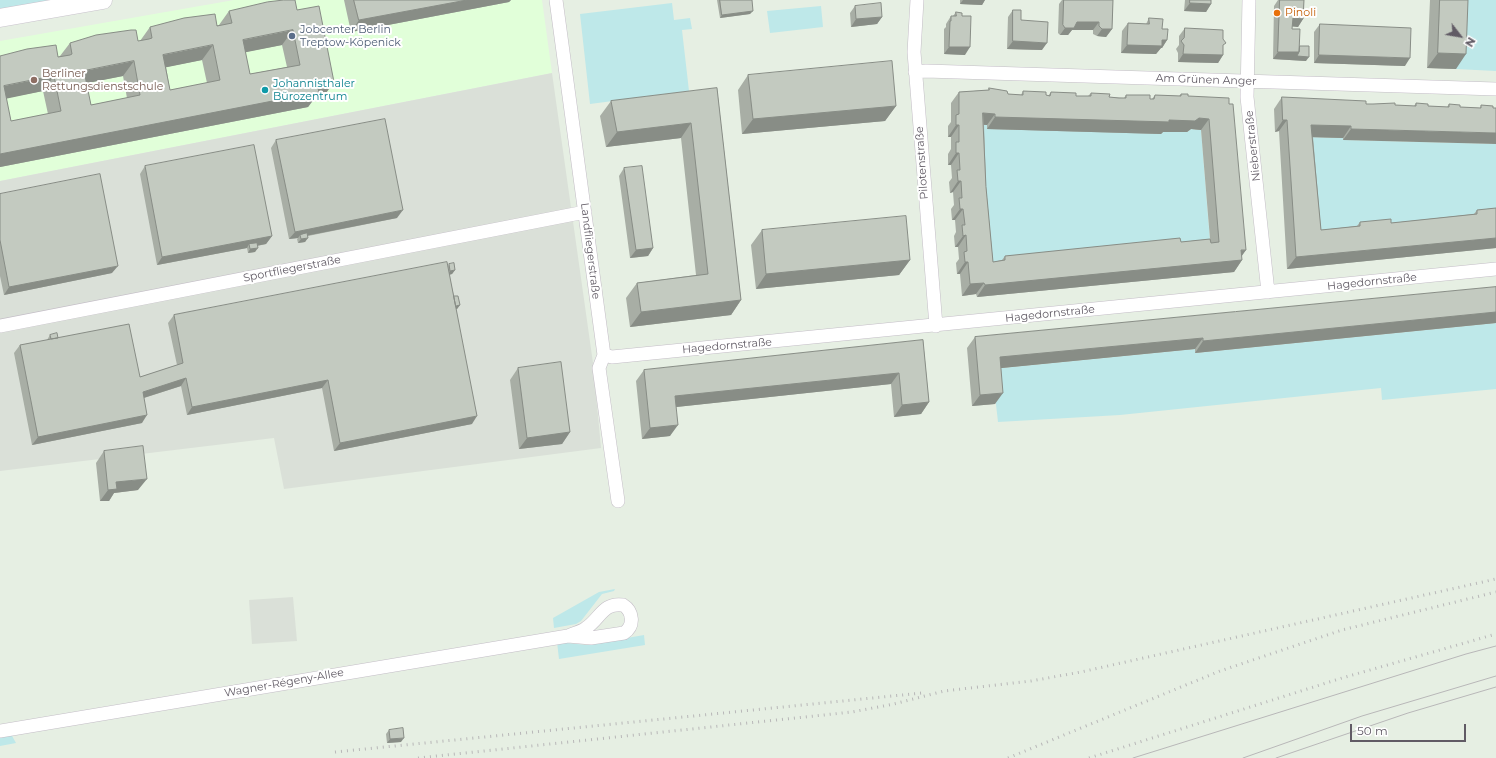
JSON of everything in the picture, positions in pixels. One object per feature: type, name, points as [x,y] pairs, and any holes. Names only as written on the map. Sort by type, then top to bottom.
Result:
[{"type":"main road","points":[[0,18],[103,0]]},
{"type":"street","name":"Landfliegerstraße","points":[[556,0],[604,356],[599,368],[618,501]]},
{"type":"street","name":"Pilotenstraße","points":[[917,0],[914,52],[936,326]]},
{"type":"street","name":"Nieberstraße","points":[[1249,0],[1248,97],[1268,292]]},
{"type":"street","name":"Am Grünen Anger","points":[[916,72],[926,71],[1496,89]]},
{"type":"street","name":"Sportfliegerstraße","points":[[0,326],[585,212]]},
{"type":"street","name":"Hagedornstraße","points":[[604,356],[612,357],[936,326],[1496,269]]},
{"type":"street","name":"Wagner-Régeny-Allee","points":[[0,731],[568,636]]},
{"type":"shaded area","points":[[0,0],[56,0],[0,10]]},
{"type":"shaded area","points":[[234,0],[542,0],[552,73],[0,181],[0,41]]},
{"type":"shaded area","points":[[1458,0],[1496,0],[1496,71],[1456,69]]},
{"type":"shaded area","points":[[672,3],[674,20],[690,18],[692,29],[682,30],[689,91],[590,104],[580,14]]},
{"type":"shaded area","points":[[821,6],[823,27],[770,33],[767,11]]},
{"type":"shaded area","points":[[552,73],[593,363],[601,448],[284,489],[274,438],[0,471],[0,181]]},
{"type":"shaded area","points":[[982,125],[987,125],[987,129],[1161,132],[1187,132],[1191,129],[1201,130],[1211,253],[991,272]]},
{"type":"shaded area","points":[[1303,137],[1343,138],[1344,140],[1496,144],[1496,219],[1313,241]]},
{"type":"shaded area","points":[[1496,323],[1496,389],[1382,400],[1381,388],[1120,415],[998,422],[992,369],[1195,349],[1195,353]]},
{"type":"shaded area","points":[[615,589],[614,591],[602,594],[581,621],[576,624],[554,628],[553,618],[599,592]]},
{"type":"shaded area","points":[[293,597],[297,641],[252,644],[249,600]]},
{"type":"shaded area","points":[[644,635],[645,645],[559,659],[557,642],[587,645]]},
{"type":"shaded area","points":[[11,734],[16,743],[0,746],[0,736]]},
{"type":"building","name":"Johannisthaler Bürozentrum","points":[[295,0],[297,10],[319,6],[334,82],[317,85],[319,92],[0,154],[0,56],[27,49],[56,45],[58,57],[70,55],[72,54],[70,43],[96,35],[131,30],[136,30],[138,41],[149,39],[152,38],[150,27],[184,18],[215,14],[217,26],[232,23],[229,11],[267,2]],"holes":[[[293,30],[300,65],[250,74],[243,40]],[[213,45],[220,80],[170,90],[163,55]],[[134,61],[140,95],[91,105],[84,71]],[[54,76],[61,111],[11,121],[4,86]]]},
{"type":"building","points":[[354,0],[467,0],[359,20]]},
{"type":"building","points":[[720,0],[752,0],[753,11],[722,15]]},
{"type":"building","points":[[1064,0],[1113,0],[1112,29],[1102,29],[1099,26],[1099,22],[1077,22],[1074,28],[1065,28],[1063,25]]},
{"type":"building","points":[[1190,0],[1211,0],[1211,4],[1190,3]]},
{"type":"building","points":[[1280,0],[1304,0],[1303,19],[1293,18],[1292,29],[1300,29],[1299,52],[1278,52]]},
{"type":"building","points":[[1440,0],[1468,0],[1466,54],[1438,53]]},
{"type":"building","points":[[881,3],[882,17],[856,19],[855,6]]},
{"type":"building","points":[[1013,10],[1021,10],[1021,20],[1048,22],[1047,43],[1013,41]]},
{"type":"building","points":[[956,12],[962,13],[962,16],[971,16],[970,47],[949,47],[951,16],[956,16]]},
{"type":"building","points":[[1149,18],[1163,19],[1162,29],[1168,29],[1167,40],[1162,40],[1162,46],[1127,45],[1128,23],[1149,24]]},
{"type":"building","points":[[1320,24],[1411,28],[1410,58],[1319,55]]},
{"type":"building","points":[[1185,28],[1223,30],[1223,39],[1226,43],[1223,45],[1223,55],[1183,54],[1184,45],[1181,41],[1184,38]]},
{"type":"building","points":[[1300,46],[1309,46],[1309,57],[1297,56]]},
{"type":"building","points":[[892,61],[896,106],[753,119],[748,75]]},
{"type":"building","points":[[717,88],[741,300],[641,312],[637,283],[708,274],[691,123],[617,132],[611,101]]},
{"type":"building","points":[[989,88],[1007,91],[1008,94],[1023,95],[1023,91],[1046,92],[1046,95],[1050,96],[1051,92],[1076,93],[1076,96],[1091,96],[1091,93],[1110,94],[1109,97],[1119,98],[1126,98],[1126,95],[1150,95],[1150,99],[1154,99],[1155,95],[1181,96],[1181,94],[1188,94],[1188,96],[1229,98],[1229,104],[1233,104],[1246,250],[1241,250],[1242,260],[985,285],[984,283],[970,284],[968,262],[965,262],[964,252],[967,251],[966,235],[963,236],[962,225],[965,225],[963,209],[960,209],[959,198],[962,198],[961,181],[958,181],[957,170],[960,170],[959,153],[956,153],[956,142],[959,142],[959,125],[956,125],[956,115],[959,114],[959,92],[989,90]],"holes":[[[983,113],[995,114],[995,117],[1169,122],[1169,120],[1195,121],[1199,118],[1209,119],[1219,242],[1211,243],[1210,239],[1181,242],[1180,238],[1005,256],[1005,260],[993,262],[986,187]]]},
{"type":"building","points":[[1282,97],[1366,101],[1366,104],[1395,103],[1395,105],[1416,106],[1416,103],[1428,104],[1428,106],[1449,107],[1449,104],[1460,105],[1460,107],[1481,108],[1481,105],[1493,106],[1493,108],[1496,108],[1496,133],[1351,129],[1351,126],[1311,125],[1321,230],[1360,226],[1360,222],[1391,219],[1391,223],[1477,214],[1477,210],[1496,208],[1496,238],[1296,257],[1287,120],[1283,120]]},
{"type":"building","points":[[385,119],[403,210],[295,232],[276,140]]},
{"type":"building","points":[[254,145],[272,236],[162,257],[145,166]]},
{"type":"building","points":[[642,166],[653,248],[636,250],[624,168]]},
{"type":"building","points":[[100,174],[118,266],[9,287],[0,240],[0,194]]},
{"type":"building","points":[[906,216],[910,260],[766,274],[762,230]]},
{"type":"building","points":[[307,233],[308,238],[301,239],[300,235]]},
{"type":"building","points":[[257,243],[258,248],[250,249],[249,244]]},
{"type":"building","points":[[447,262],[477,416],[340,443],[328,380],[192,407],[186,378],[143,392],[147,415],[38,437],[20,345],[129,324],[140,377],[183,363],[174,315]]},
{"type":"building","points":[[454,263],[455,270],[450,271],[449,264]]},
{"type":"building","points":[[1496,287],[1496,312],[1203,341],[1203,338],[1000,357],[1003,393],[980,395],[975,337]]},
{"type":"building","points":[[454,296],[458,296],[460,305],[456,306]]},
{"type":"building","points":[[57,333],[58,338],[51,339],[50,335]]},
{"type":"building","points":[[923,340],[929,402],[902,405],[899,373],[675,396],[678,425],[650,428],[644,370]]},
{"type":"building","points":[[561,362],[570,432],[527,438],[518,368]]},
{"type":"building","points":[[143,446],[147,479],[116,482],[117,489],[108,490],[104,451]]},
{"type":"building","points":[[403,728],[404,738],[390,739],[389,730]]},
{"type":"tram line","points":[[1133,758],[1466,654],[1496,646]]},
{"type":"tram line","points":[[1243,758],[1362,716],[1496,676]]},
{"type":"tram line","points":[[1276,758],[1408,713],[1496,687]]},
{"type":"railway","points":[[418,758],[852,712],[894,704],[944,691],[1031,681],[1081,672],[1496,579]]},
{"type":"railway","points":[[1008,758],[1220,671],[1342,630],[1496,592]]},
{"type":"railway","points":[[1089,758],[1342,678],[1496,634]]},
{"type":"railway","points":[[335,752],[922,693]]},
{"type":"place","name":"Pinoli","points":[[1277,13]]},
{"type":"place","name":"Jobcenter Berlin Treptow-Köpenick","points":[[292,36]]},
{"type":"place","name":"Berliner Rettungsdienstschule","points":[[34,80]]},
{"type":"place","name":"Johannisthaler Bürozentrum","points":[[265,90]]}]
